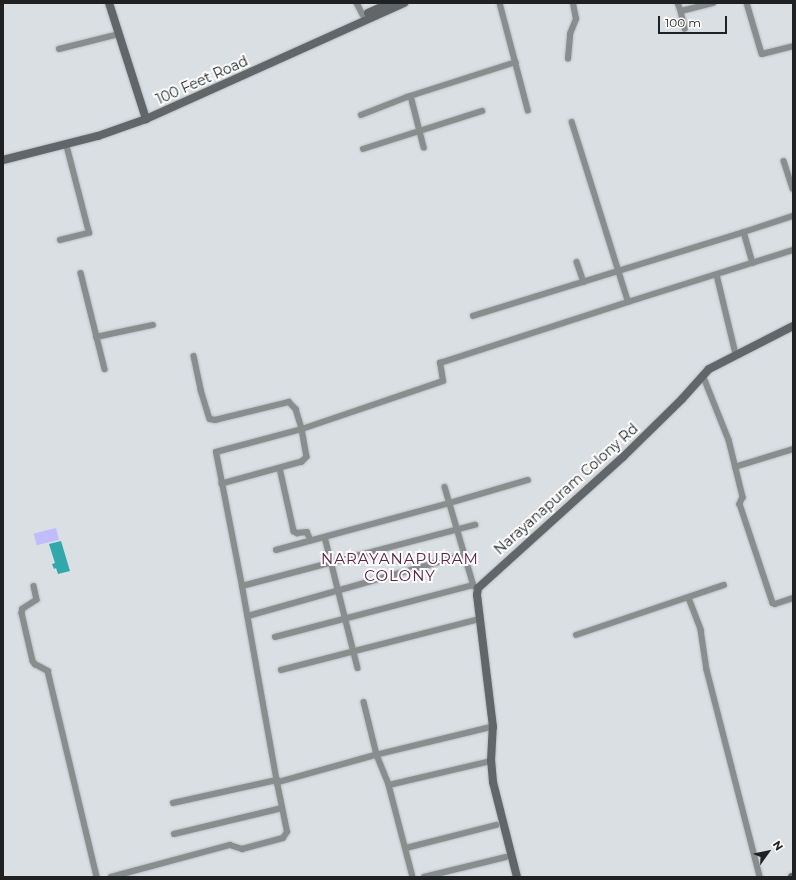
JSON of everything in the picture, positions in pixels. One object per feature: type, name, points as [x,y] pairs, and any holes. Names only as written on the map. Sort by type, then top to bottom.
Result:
[{"type":"street","points":[[109,3],[145,116]]},
{"type":"street","points":[[357,3],[363,16]]},
{"type":"street","name":"100 Feet Road","points":[[3,155],[98,132],[145,116],[390,3]]},
{"type":"street","name":"100 Feet Road","points":[[3,160],[98,136],[404,3]]},
{"type":"street","points":[[500,3],[528,110]]},
{"type":"street","points":[[568,59],[570,34],[576,19],[573,3]]},
{"type":"street","points":[[678,3],[685,29]]},
{"type":"street","points":[[681,11],[713,3]]},
{"type":"street","points":[[747,3],[762,54],[793,46]]},
{"type":"street","points":[[59,49],[119,34]]},
{"type":"street","points":[[360,115],[411,96],[516,62]]},
{"type":"street","points":[[411,96],[424,147]]},
{"type":"street","points":[[363,149],[482,111]]},
{"type":"street","points":[[572,123],[628,302]]},
{"type":"street","points":[[60,240],[89,233],[66,144]]},
{"type":"street","points":[[784,161],[793,189]]},
{"type":"street","points":[[473,316],[618,272],[793,216]]},
{"type":"street","points":[[744,232],[753,263]]},
{"type":"street","points":[[111,877],[230,845],[242,849],[278,841],[287,835],[248,616],[216,453],[217,451],[302,429],[443,381],[440,363],[793,250]]},
{"type":"street","points":[[577,262],[584,282]]},
{"type":"street","points":[[81,273],[105,369]]},
{"type":"street","points":[[717,275],[736,354]]},
{"type":"street","points":[[96,337],[153,325]]},
{"type":"street","name":"Narayanapuram Colony Rd","points":[[475,586],[623,457],[682,399],[709,369],[793,326]]},
{"type":"street","points":[[194,356],[201,390],[210,419],[214,420],[289,402],[296,409],[302,429],[308,457],[302,462],[222,484]]},
{"type":"street","points":[[703,374],[729,440],[743,497],[740,504],[773,603],[775,604],[793,598]]},
{"type":"street","points":[[735,467],[793,449]]},
{"type":"street","points":[[280,468],[294,531],[297,533],[307,532],[311,540]]},
{"type":"street","points":[[276,550],[450,503],[528,480]]},
{"type":"street","points":[[445,487],[477,595],[493,727],[491,761],[493,782],[517,877]]},
{"type":"street","points":[[242,586],[332,564],[475,524]]},
{"type":"street","points":[[324,537],[358,668]]},
{"type":"street","points":[[248,616],[338,592],[464,555]]},
{"type":"street","points":[[576,636],[724,585]]},
{"type":"street","points":[[34,586],[37,600],[22,611],[34,664],[48,671],[97,877]]},
{"type":"street","points":[[275,637],[345,617],[475,586]]},
{"type":"street","points":[[689,598],[701,630],[707,670],[760,877]]},
{"type":"street","points":[[281,670],[353,650],[480,619]]},
{"type":"street","points":[[364,702],[377,755],[389,785],[413,877]]},
{"type":"street","points":[[173,803],[277,781],[493,727]]},
{"type":"street","points":[[389,785],[491,761]]},
{"type":"street","points":[[174,834],[282,808]]},
{"type":"street","points":[[406,848],[496,825]]},
{"type":"street","points":[[424,877],[506,857]]},
{"type":"shaded area","points":[[56,528],[59,540],[37,545],[34,534]]},
{"type":"shaded area","points":[[61,541],[70,571],[58,574],[56,568],[54,569],[52,564],[55,563],[49,544]]},
{"type":"district","name":"NARAYANAPURAM COLONY","points":[[400,566]]}]
